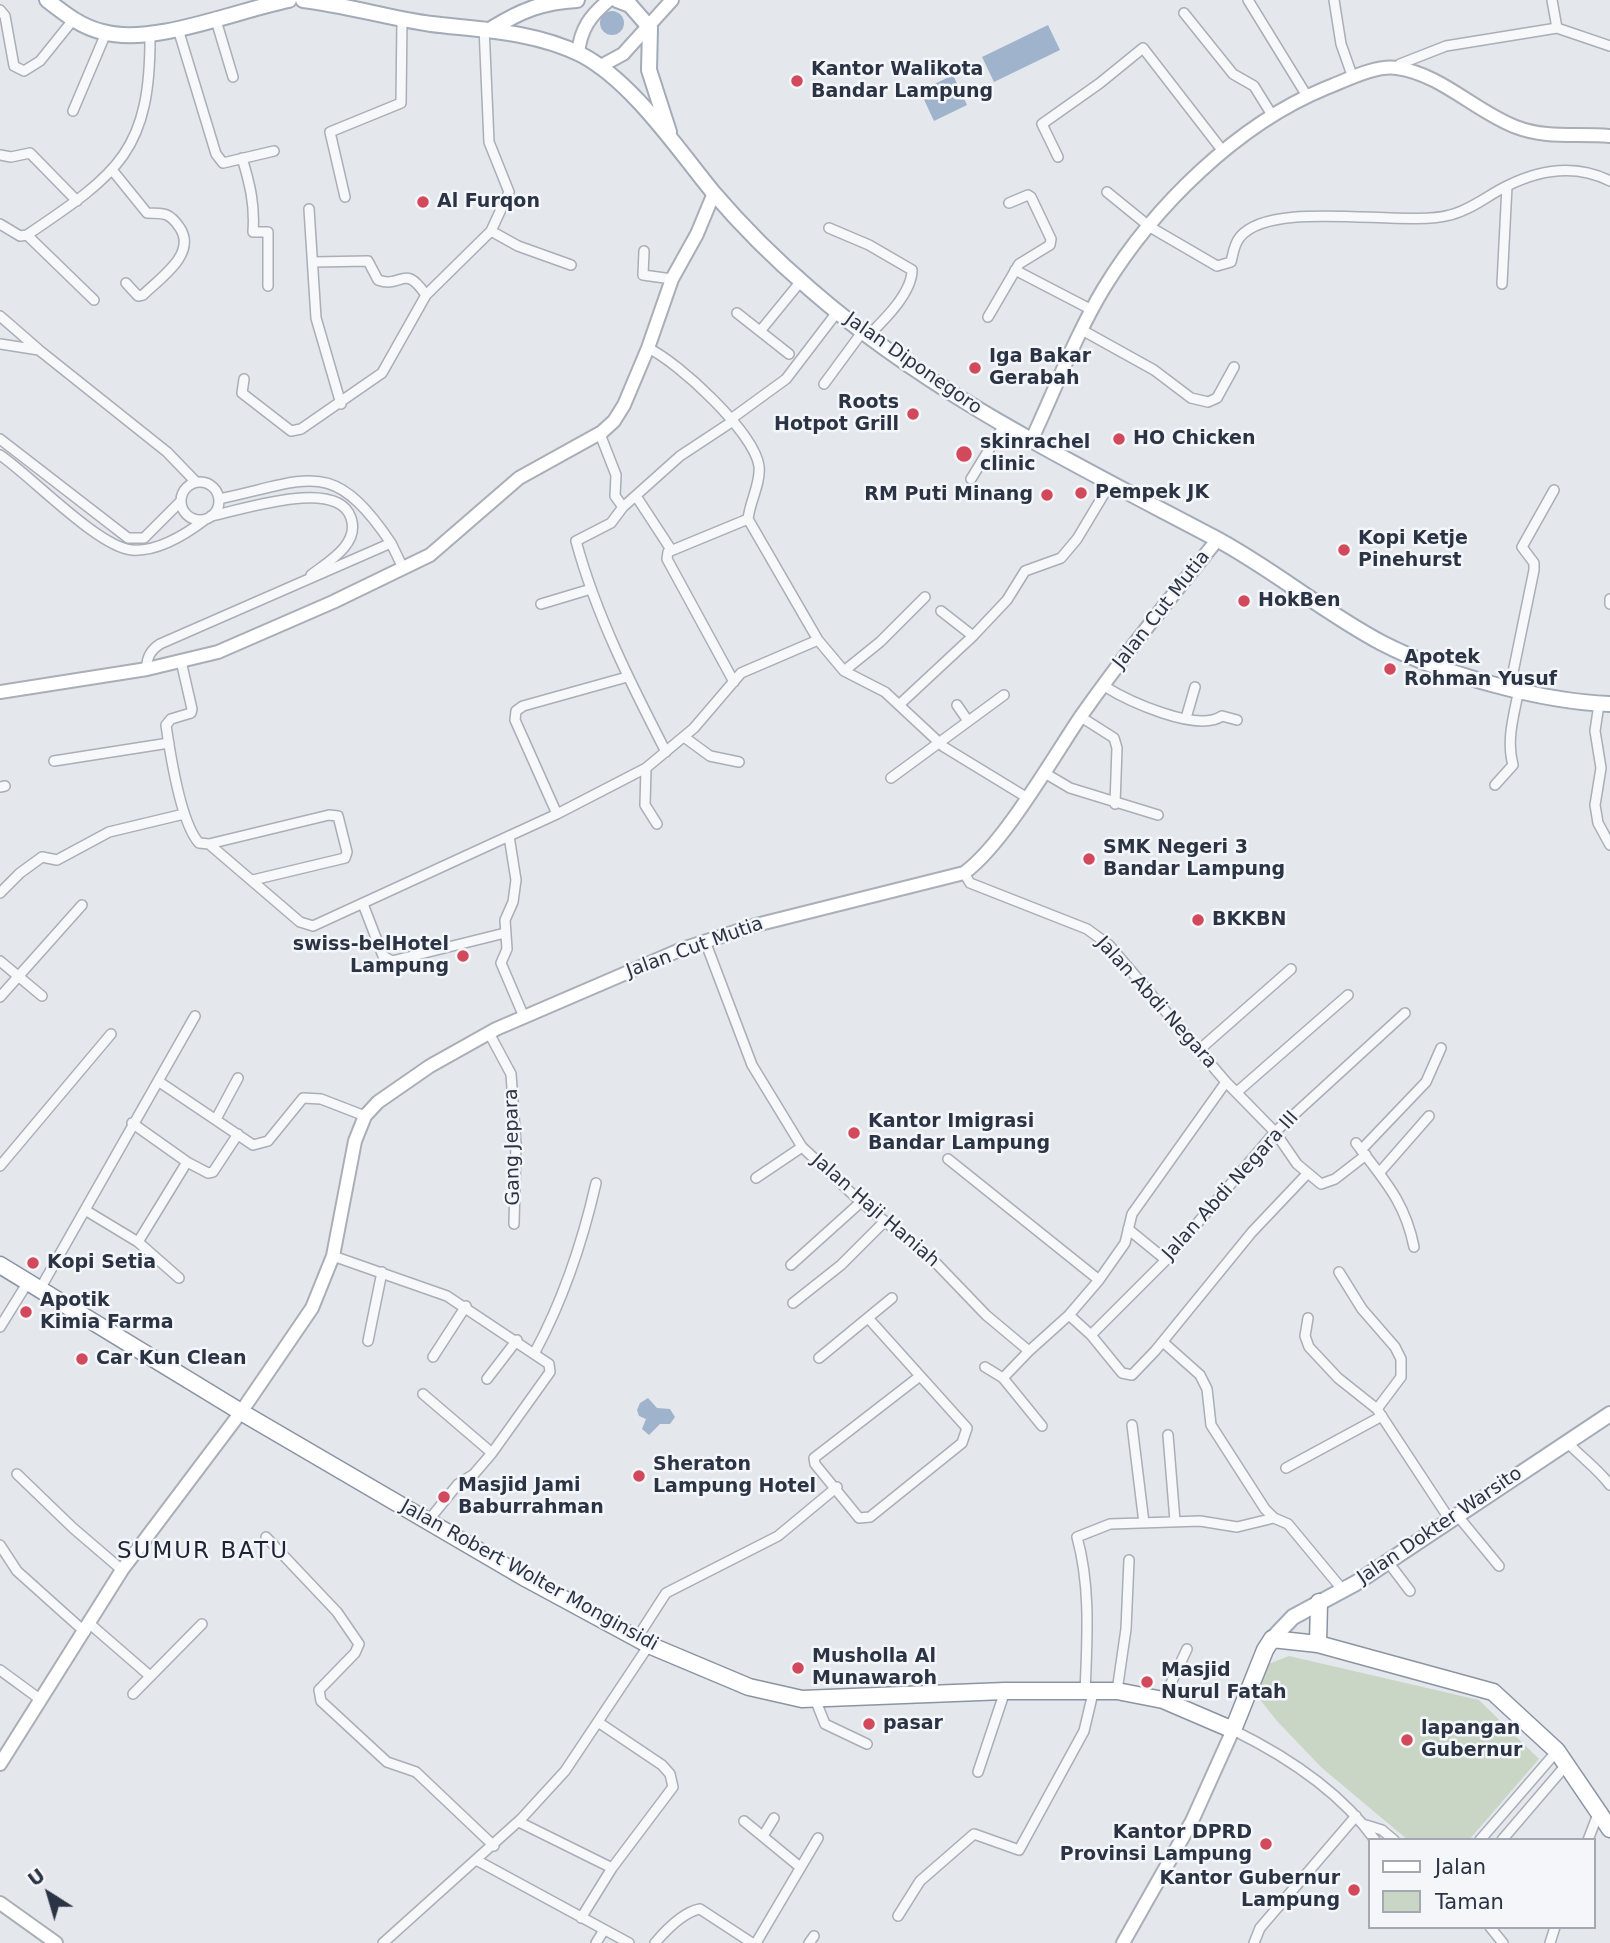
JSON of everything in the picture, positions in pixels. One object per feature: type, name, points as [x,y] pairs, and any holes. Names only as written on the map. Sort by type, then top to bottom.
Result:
[{"type":"highway","name":"Jalan Robert Wolter Monginsidi","points":[[0,1265],[241,1412],[527,1579],[643,1642],[763,1692],[788,1698],[815,1699],[1005,1691],[1117,1691],[1163,1700],[1233,1730]]},
{"type":"highway","points":[[1318,1644],[1319,1602]]},
{"type":"highway","points":[[1233,1730],[1265,1650],[1272,1639],[1318,1644],[1493,1692],[1562,1757],[1610,1829]]},
{"type":"main road","points":[[47,0],[73,20],[106,33],[150,33],[178,29],[215,17],[289,0]]},
{"type":"main road","name":"Jalan Diponegoro","points":[[303,0],[402,19],[489,28],[578,53],[599,67],[671,136],[714,193],[801,281],[866,334],[955,398],[1110,484],[1218,539],[1381,643],[1460,674],[1515,688],[1604,704]]},
{"type":"main road","points":[[489,28],[522,10],[542,3],[577,0]]},
{"type":"main road","points":[[578,53],[580,33],[592,15],[609,0]]},
{"type":"main road","points":[[617,0],[629,5],[650,27],[649,70],[671,136]]},
{"type":"main road","points":[[599,67],[623,54],[672,0]]},
{"type":"main road","points":[[1031,441],[1105,286],[1150,227],[1222,150],[1272,115],[1307,96],[1353,78],[1397,68],[1426,77],[1513,126],[1542,135],[1610,136]]},
{"type":"main road","points":[[0,692],[147,669],[218,652],[252,639],[430,555],[519,478],[600,434],[614,421],[624,405],[648,348],[672,279],[697,234],[714,193]]},
{"type":"main road","name":"Jalan Cut Mutia","points":[[365,1116],[400,1086],[489,1033],[705,941],[779,919],[943,881],[964,873],[973,866],[1026,797],[1104,685],[1218,539]]},
{"type":"main road","points":[[0,1764],[122,1570],[241,1412],[299,1331],[312,1308],[333,1256],[355,1141],[365,1116]]},
{"type":"main road","name":"Jalan Dokter Warsito","points":[[1272,1639],[1293,1616],[1388,1562],[1610,1414]]},
{"type":"main road","points":[[1123,1943],[1192,1821],[1233,1730]]},
{"type":"main road","points":[[0,1903],[56,1943]]},
{"type":"street","points":[[1248,0],[1307,96]]},
{"type":"street","points":[[1334,0],[1341,44],[1353,78]]},
{"type":"street","points":[[1552,0],[1557,28]]},
{"type":"street","points":[[0,10],[5,16],[14,66],[24,71],[40,61],[73,20]]},
{"type":"street","points":[[1184,13],[1233,74],[1254,86],[1272,115]]},
{"type":"street","points":[[215,17],[233,77]]},
{"type":"street","points":[[345,197],[330,132],[401,103],[402,19]]},
{"type":"street","points":[[244,379],[242,393],[291,431],[301,429],[341,404],[382,373],[426,295],[491,231],[509,192],[489,142],[489,28]]},
{"type":"street","points":[[1397,68],[1400,64],[1446,46],[1557,28],[1610,46]]},
{"type":"street","points":[[178,29],[216,154],[223,163],[274,151]]},
{"type":"street","points":[[73,111],[106,33]]},
{"type":"street","points":[[0,224],[20,236],[27,235],[77,201],[113,171],[126,152],[143,116],[151,80],[150,33]]},
{"type":"street","points":[[1058,157],[1042,124],[1100,83],[1143,48],[1222,150]]},
{"type":"street","points":[[0,155],[11,157],[30,153],[77,201]]},
{"type":"street","points":[[242,158],[255,212],[253,232],[268,232],[268,286]]},
{"type":"street","points":[[1107,192],[1150,227],[1217,266],[1224,266],[1231,262],[1240,236],[1251,227],[1332,215],[1450,215],[1507,186],[1561,169],[1590,171],[1610,181]]},
{"type":"street","points":[[113,171],[148,212],[166,212],[172,216],[185,236],[186,244],[179,259],[143,295],[138,296],[126,283]]},
{"type":"street","points":[[1502,284],[1507,186]]},
{"type":"street","points":[[988,317],[1024,258],[1047,248],[1051,239],[1028,195],[1009,203]]},
{"type":"street","points":[[309,209],[317,326],[341,404]]},
{"type":"street","points":[[824,384],[866,334],[890,314],[913,272],[911,268],[869,245],[829,228]]},
{"type":"street","points":[[491,231],[518,246],[571,264]]},
{"type":"street","points":[[27,235],[94,300]]},
{"type":"street","points":[[644,251],[643,275],[672,279]]},
{"type":"street","points":[[314,262],[366,260],[378,280],[384,282],[404,275],[411,277],[426,295]]},
{"type":"street","points":[[1015,270],[1092,310]]},
{"type":"street","points":[[761,330],[801,281]]},
{"type":"street","points":[[666,752],[627,677],[592,589],[576,539],[611,523],[623,506],[680,456],[786,379],[838,312]]},
{"type":"street","points":[[737,313],[789,355]]},
{"type":"street","points":[[0,316],[38,350],[167,452],[196,482],[212,486],[219,499]]},
{"type":"street","points":[[3,344],[16,329]]},
{"type":"street","points":[[1082,330],[1154,370],[1174,388],[1203,401],[1216,398],[1234,368]]},
{"type":"street","points":[[3,344],[38,350]]},
{"type":"street","points":[[648,348],[674,362],[732,420],[758,461],[760,473],[748,519],[818,640],[844,670],[900,704],[938,742],[1026,797]]},
{"type":"street","points":[[971,480],[1004,425]]},
{"type":"street","points":[[600,434],[616,475],[615,496],[623,506]]},
{"type":"street","points":[[0,439],[128,538],[136,541],[144,538],[180,502],[184,490],[196,482]]},
{"type":"street","points":[[16,449],[3,457],[97,534],[124,548],[144,549],[164,544],[208,518],[219,499],[312,479],[328,480],[370,511],[391,543],[403,568]]},
{"type":"street","points":[[900,704],[973,636],[1007,600],[1025,571],[1055,562],[1069,549],[1110,484]]},
{"type":"street","points":[[1494,785],[1513,765],[1508,753],[1509,742],[1534,570],[1534,563],[1522,547],[1554,490]]},
{"type":"street","points":[[180,502],[190,518],[208,518],[318,496],[328,497],[348,509],[353,524],[348,543],[337,556],[298,585]]},
{"type":"street","points":[[636,496],[670,548],[667,559],[734,682]]},
{"type":"street","points":[[670,548],[748,519]]},
{"type":"street","points":[[147,669],[151,650],[160,644],[391,543]]},
{"type":"street","points":[[541,604],[592,589]]},
{"type":"street","points":[[844,670],[880,642],[925,597]]},
{"type":"street","points":[[941,611],[973,636]]},
{"type":"street","points":[[209,844],[307,926],[363,904],[557,814],[646,768],[684,737],[750,668],[818,640]]},
{"type":"street","points":[[181,661],[192,709],[167,722],[184,814],[196,841],[209,844],[338,816],[347,852],[345,858],[253,880]]},
{"type":"street","points":[[557,814],[515,720],[516,711],[523,706],[627,677]]},
{"type":"street","points":[[1104,685],[1153,710],[1212,723],[1222,716],[1237,720]]},
{"type":"street","points":[[1186,718],[1195,687]]},
{"type":"street","points":[[891,778],[1004,695]]},
{"type":"street","points":[[1604,704],[1595,731],[1601,768],[1595,805],[1598,823],[1610,845]]},
{"type":"street","points":[[957,705],[968,720]]},
{"type":"street","points":[[1081,718],[1114,738],[1117,748],[1115,804]]},
{"type":"street","points":[[684,737],[710,757],[739,762]]},
{"type":"street","points":[[54,761],[169,743]]},
{"type":"street","points":[[646,768],[645,805],[657,824]]},
{"type":"street","points":[[1043,772],[1070,788],[1157,815]]},
{"type":"street","points":[[0,894],[20,873],[42,858],[57,860],[109,832],[184,814]]},
{"type":"street","points":[[509,836],[516,880],[513,901],[505,920],[507,949],[501,963],[524,1017]]},
{"type":"street","name":"Jalan Abdi Negara","points":[[964,873],[970,883],[1087,929],[1108,945],[1226,1082],[1132,1213],[1125,1243],[1099,1280],[1069,1315],[1026,1349],[1003,1378]]},
{"type":"street","points":[[363,904],[383,956],[392,961],[505,933]]},
{"type":"street","points":[[0,997],[82,905]]},
{"type":"street","name":"Jalan Haji Haniah","points":[[705,941],[752,1065],[802,1147],[861,1202],[935,1262],[986,1315],[1026,1349]]},
{"type":"street","points":[[0,961],[42,996]]},
{"type":"street","points":[[1199,1050],[1291,970]]},
{"type":"street","points":[[1237,1092],[1348,995]]},
{"type":"street","name":"Jalan Abdi Negara III","points":[[1091,1335],[1166,1260],[1275,1132],[1405,1013]]},
{"type":"street","points":[[0,1327],[34,1285],[85,1210],[195,1016]]},
{"type":"street","name":"Gang Jepara","points":[[489,1033],[511,1074],[516,1144],[514,1224]]},
{"type":"street","points":[[0,1166],[111,1034]]},
{"type":"street","points":[[1226,1082],[1275,1132],[1307,1174],[1321,1184],[1327,1183],[1426,1082],[1441,1048]]},
{"type":"street","points":[[216,1119],[238,1078]]},
{"type":"street","points":[[158,1081],[253,1145],[264,1144],[303,1098],[321,1099],[365,1116]]},
{"type":"street","points":[[1380,1172],[1429,1116]]},
{"type":"street","points":[[132,1124],[187,1162],[208,1173],[213,1172],[238,1134]]},
{"type":"street","points":[[756,1178],[802,1147]]},
{"type":"street","points":[[1361,1149],[1380,1172],[1404,1210],[1414,1247]]},
{"type":"street","points":[[948,1158],[1099,1280]]},
{"type":"street","points":[[138,1242],[187,1162]]},
{"type":"street","points":[[1069,1315],[1128,1376],[1163,1342],[1241,1245],[1307,1174]]},
{"type":"street","points":[[535,1352],[552,1317],[584,1230],[596,1183]]},
{"type":"street","points":[[791,1265],[861,1202]]},
{"type":"street","points":[[85,1210],[138,1242],[179,1278]]},
{"type":"street","points":[[793,1303],[841,1265],[885,1222]]},
{"type":"street","points":[[1128,1229],[1166,1260]]},
{"type":"street","points":[[333,1256],[382,1272],[466,1306],[549,1364],[551,1372],[492,1453],[474,1474],[458,1483],[428,1521]]},
{"type":"street","points":[[368,1341],[382,1272]]},
{"type":"street","points":[[1286,1468],[1379,1412],[1401,1377],[1401,1359],[1395,1347],[1367,1316],[1339,1272]]},
{"type":"street","points":[[819,1357],[892,1298]]},
{"type":"street","points":[[433,1357],[466,1306]]},
{"type":"street","points":[[1308,1318],[1304,1336],[1309,1347],[1338,1378],[1379,1412],[1454,1518],[1499,1566]]},
{"type":"street","points":[[869,1319],[967,1428],[962,1443],[870,1517],[859,1518],[816,1464],[816,1455],[920,1376]]},
{"type":"street","points":[[487,1379],[517,1340]]},
{"type":"street","points":[[1163,1342],[1200,1375],[1207,1389],[1211,1424],[1265,1509],[1274,1518],[1288,1524],[1342,1589]]},
{"type":"street","points":[[985,1367],[1003,1378],[1042,1426]]},
{"type":"street","points":[[422,1395],[492,1453]]},
{"type":"street","points":[[1132,1425],[1144,1523]]},
{"type":"street","points":[[1168,1435],[1175,1521]]},
{"type":"street","points":[[1567,1442],[1586,1463],[1594,1465],[1610,1485]]},
{"type":"street","points":[[17,1474],[122,1570]]},
{"type":"street","points":[[383,1943],[494,1846],[565,1770],[598,1722],[643,1642],[666,1593],[774,1538],[836,1487]]},
{"type":"street","points":[[898,1916],[919,1881],[956,1852],[969,1836],[974,1834],[1019,1850],[1084,1731],[1089,1693],[1087,1600],[1083,1560],[1077,1536],[1110,1524],[1200,1521],[1237,1527],[1274,1518]]},
{"type":"street","points":[[266,1537],[337,1612],[359,1644],[355,1653],[319,1690],[321,1701],[387,1762],[416,1772],[494,1846]]},
{"type":"street","points":[[0,1545],[4,1558],[17,1571],[150,1676]]},
{"type":"street","points":[[1117,1691],[1126,1629],[1129,1560]]},
{"type":"street","points":[[1388,1562],[1410,1591]]},
{"type":"street","points":[[133,1694],[202,1624]]},
{"type":"street","points":[[1163,1700],[1187,1649]]},
{"type":"street","points":[[0,1670],[41,1700]]},
{"type":"street","points":[[978,1772],[1005,1691]]},
{"type":"street","points":[[815,1699],[825,1724],[867,1744]]},
{"type":"street","points":[[581,1918],[612,1868],[673,1787],[670,1774],[662,1765],[598,1722]]},
{"type":"street","points":[[1233,1730],[1290,1760],[1366,1825],[1374,1838]]},
{"type":"street","points":[[1482,1838],[1562,1757]]},
{"type":"street","points":[[1503,1838],[1562,1757]]},
{"type":"street","points":[[1589,1838],[1598,1814]]},
{"type":"street","points":[[1254,1943],[1260,1928],[1356,1816]]},
{"type":"street","points":[[763,1836],[775,1818]]},
{"type":"street","points":[[744,1821],[800,1867]]},
{"type":"street","points":[[519,1822],[612,1868]]},
{"type":"street","points":[[1366,1825],[1382,1830],[1392,1838]]},
{"type":"street","points":[[655,1943],[692,1910],[700,1909],[754,1943],[818,1838]]},
{"type":"street","points":[[478,1861],[629,1943]]},
{"type":"street","points":[[1492,1929],[1503,1943]]},
{"type":"street","points":[[596,1943],[604,1930]]},
{"type":"green space","name":"lapangan Gubernur","points":[[1289,1656],[1479,1700],[1539,1759],[1471,1838],[1406,1838],[1322,1768],[1277,1721],[1254,1692],[1266,1665]]},
{"type":"water","points":[[612,11],[623,18],[624,23],[617,34],[612,35],[601,28],[600,23],[607,12]]},
{"type":"water","points":[[1048,25],[1060,50],[994,82],[982,57]]},
{"type":"water","points":[[953,75],[967,105],[934,121],[920,91]]},
{"type":"water","points":[[648,1398],[657,1408],[670,1409],[675,1417],[670,1424],[660,1424],[649,1435],[642,1429],[646,1419],[639,1416],[637,1410],[640,1403]]},
{"type":"place","name":"Kantor Walikota Bandar Lampung","points":[[797,81]]},
{"type":"place","name":"Al Furqon","points":[[423,202]]},
{"type":"place","name":"Iga Bakar Gerabah","points":[[975,368]]},
{"type":"place","name":"Roots Hotpot Grill","points":[[913,414]]},
{"type":"place","name":"HO Chicken","points":[[1119,439]]},
{"type":"place","name":"skinrachel clinic","points":[[964,454]]},
{"type":"place","name":"Pempek JK","points":[[1081,493]]},
{"type":"place","name":"RM Puti Minang","points":[[1047,495]]},
{"type":"place","name":"Kopi Ketje Pinehurst","points":[[1344,550]]},
{"type":"place","name":"HokBen","points":[[1244,601]]},
{"type":"place","name":"Apotek Rohman Yusuf","points":[[1390,669]]},
{"type":"place","name":"SMK Negeri 3 Bandar Lampung","points":[[1089,859]]},
{"type":"place","name":"BKKBN","points":[[1198,920]]},
{"type":"place","name":"swiss-belHotel Lampung","points":[[463,956]]},
{"type":"place","name":"Kantor Imigrasi Bandar Lampung","points":[[854,1133]]},
{"type":"place","name":"Kopi Setia","points":[[33,1263]]},
{"type":"place","name":"Apotik Kimia Farma","points":[[26,1312]]},
{"type":"place","name":"Car Kun Clean","points":[[82,1359]]},
{"type":"place","name":"Sheraton Lampung Hotel","points":[[639,1476]]},
{"type":"place","name":"Masjid Jami Baburrahman","points":[[444,1497]]},
{"type":"place","name":"Musholla Al Munawaroh","points":[[798,1668]]},
{"type":"place","name":"Masjid Nurul Fatah","points":[[1147,1682]]},
{"type":"place","name":"pasar","points":[[869,1724]]},
{"type":"place","name":"lapangan Gubernur","points":[[1407,1740]]},
{"type":"place","name":"Kantor DPRD Provinsi Lampung","points":[[1266,1844]]},
{"type":"place","name":"Kantor Gubernur Lampung","points":[[1354,1890]]},
{"type":"district","name":"SUMUR BATU","points":[[203,1552]]}]
